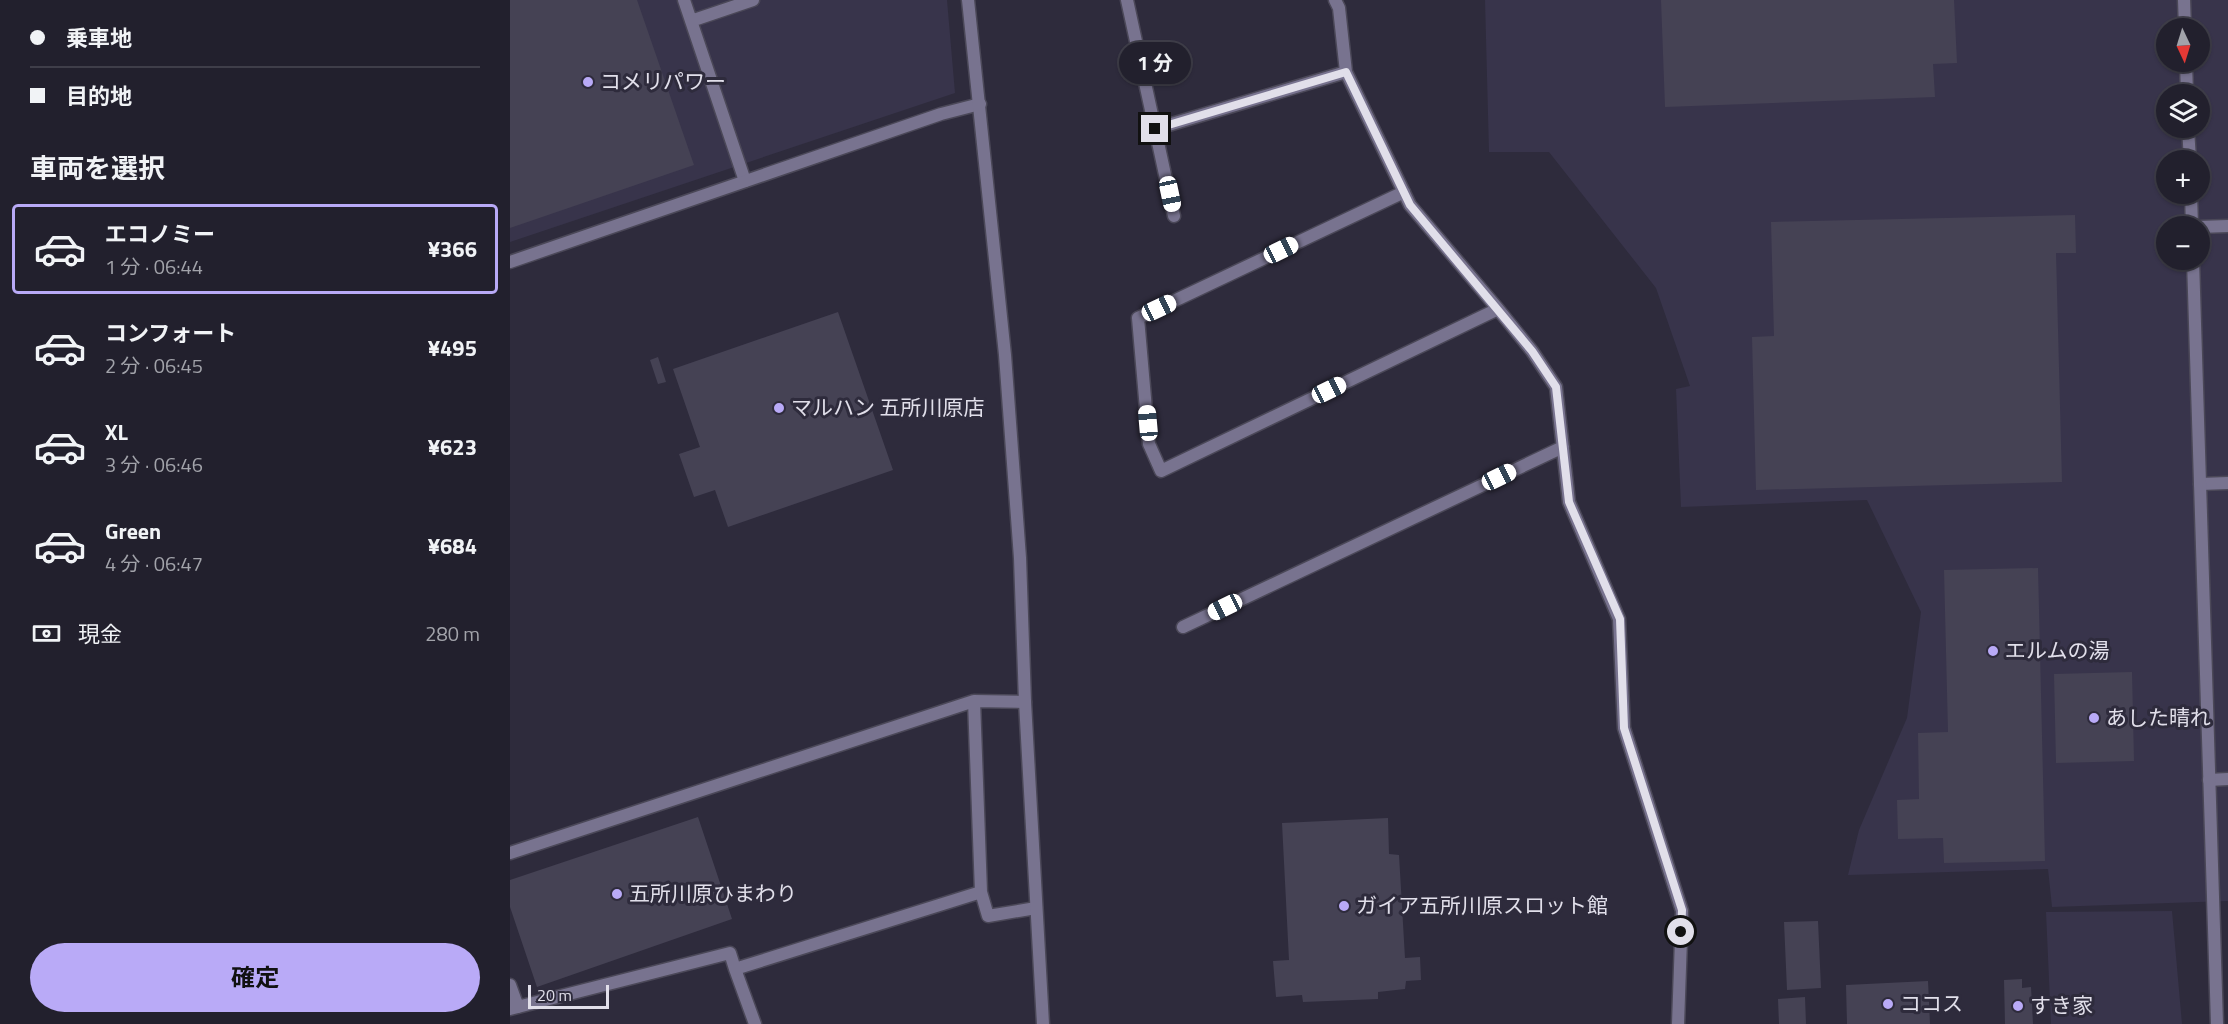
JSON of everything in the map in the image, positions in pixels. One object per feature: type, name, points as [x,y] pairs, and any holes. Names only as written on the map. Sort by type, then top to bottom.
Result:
[{"type":"street","points":[[684,0],[745,181]]},
{"type":"street","points":[[691,21],[753,0]]},
{"type":"street","points":[[968,0],[1006,367],[1020,558],[1025,702],[1043,1024]]},
{"type":"street","points":[[1127,0],[1174,216]]},
{"type":"street","points":[[1335,0],[1339,8],[1346,72],[1410,205],[1532,351],[1556,387],[1569,502],[1620,619],[1624,728],[1682,910],[1678,1024]]},
{"type":"street","points":[[2184,0],[2185,18]]},
{"type":"street","points":[[1155,129],[1346,72]]},
{"type":"street","points":[[510,262],[941,114],[980,104]]},
{"type":"street","points":[[1404,192],[1138,318],[1149,444],[1161,471],[1498,309]]},
{"type":"street","points":[[2210,227],[2228,226]]},
{"type":"street","points":[[2193,270],[2217,1024]]},
{"type":"street","points":[[1183,627],[1563,447]]},
{"type":"street","points":[[2199,484],[2228,483]]},
{"type":"street","points":[[510,853],[974,701],[1025,702]]},
{"type":"street","points":[[974,701],[981,892],[988,916],[1036,908]]},
{"type":"street","points":[[2209,780],[2228,779]]},
{"type":"street","points":[[735,969],[981,892]]},
{"type":"street","points":[[510,985],[514,1008],[730,954],[755,1024]]},
{"type":"shaded area","points":[[510,0],[947,0],[955,93],[510,242]]},
{"type":"shaded area","points":[[1485,0],[2228,0],[2228,901],[2052,907],[2048,869],[1848,875],[1859,830],[1907,718],[1921,612],[1867,500],[1681,507],[1676,389],[1690,386],[1656,288],[1549,152],[1489,152]]},
{"type":"shaded area","points":[[2172,911],[2182,1024],[2051,1024],[2046,912]]},
{"type":"building","name":"コメリパワー","points":[[510,0],[637,0],[694,165],[510,228]]},
{"type":"building","points":[[1661,0],[1954,0],[1957,63],[1933,64],[1935,97],[1665,107]]},
{"type":"building","points":[[2075,215],[2076,253],[2056,253],[2062,482],[1756,490],[1752,337],[1774,336],[1771,222]]},
{"type":"building","name":"マルハン 五所川原店","points":[[838,312],[893,470],[728,527],[715,490],[694,497],[679,454],[700,447],[673,369]]},
{"type":"building","points":[[658,357],[666,382],[658,384],[650,360]]},
{"type":"building","name":"エルムの湯","points":[[2038,568],[2045,861],[1944,863],[1943,838],[1898,839],[1897,800],[1919,799],[1918,733],[1948,732],[1944,570]]},
{"type":"building","name":"あした晴れ","points":[[2132,672],[2134,761],[2056,763],[2054,674]]},
{"type":"building","name":"五所川原ひまわり","points":[[698,817],[732,919],[537,987],[510,907],[510,880]]},
{"type":"building","name":"ガイア五所川原スロット館","points":[[1388,818],[1389,854],[1399,855],[1405,958],[1420,957],[1421,980],[1406,981],[1405,989],[1378,992],[1378,999],[1303,1002],[1302,995],[1276,997],[1273,961],[1289,960],[1282,823]]},
{"type":"building","points":[[1818,921],[1821,988],[1787,990],[1784,922]]},
{"type":"building","name":"すき家","points":[[2022,979],[2022,988],[2031,987],[2033,1024],[2005,1024],[2004,980]]},
{"type":"building","name":"ココス","points":[[1928,981],[1930,1024],[1847,1024],[1846,985]]},
{"type":"building","points":[[1805,997],[1806,1024],[1779,1024],[1778,999]]},
{"type":"place","name":"コメリパワー","points":[[588,82]]},
{"type":"place","name":"マルハン 五所川原店","points":[[779,408]]},
{"type":"place","name":"エルムの湯","points":[[1993,651]]},
{"type":"place","name":"あした晴れ","points":[[2094,718]]},
{"type":"place","name":"五所川原ひまわり","points":[[617,894]]},
{"type":"place","name":"ガイア五所川原スロット館","points":[[1344,906]]},
{"type":"place","name":"ココス","points":[[1888,1004]]},
{"type":"place","name":"すき家","points":[[2018,1006]]},
{"type":"route","points":[[1155,129],[1346,72],[1410,205],[1532,351],[1556,387],[1569,502],[1620,619],[1624,728],[1682,910],[1681,932]]}]
